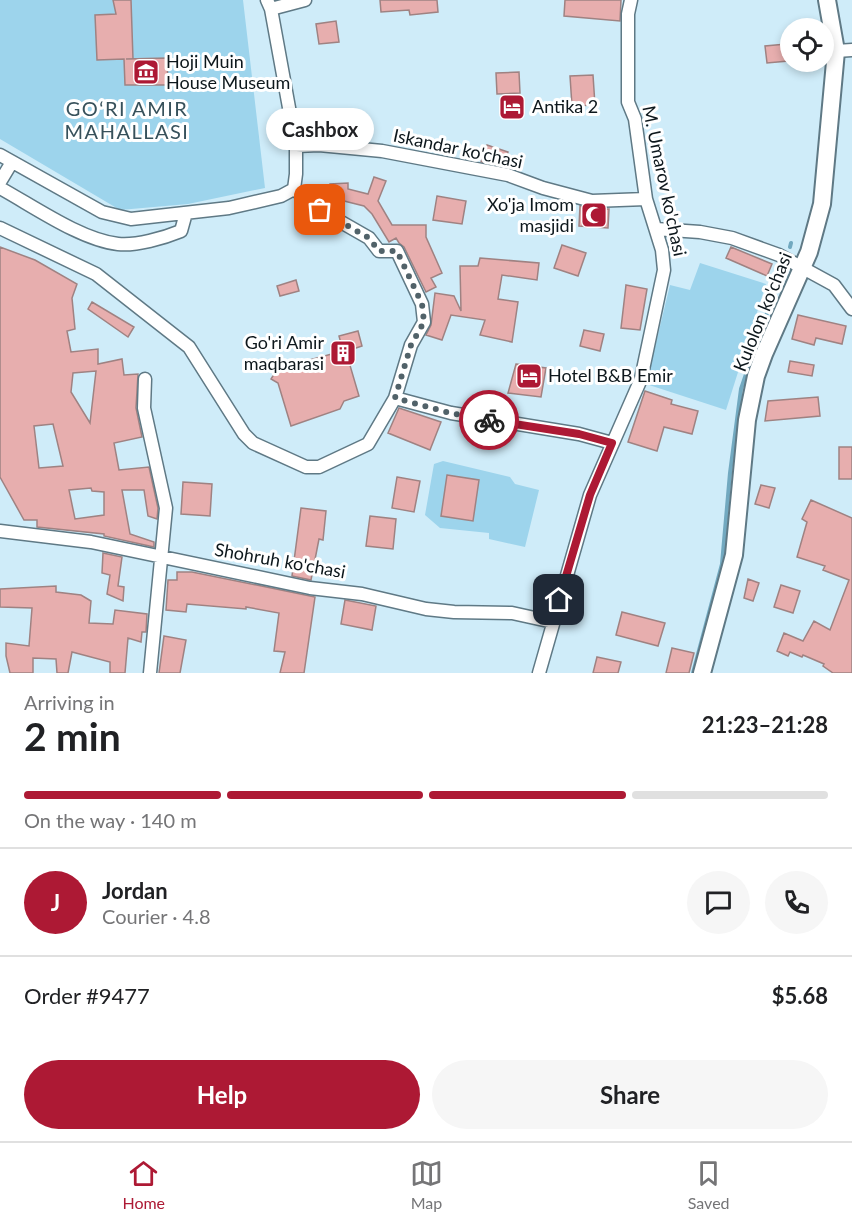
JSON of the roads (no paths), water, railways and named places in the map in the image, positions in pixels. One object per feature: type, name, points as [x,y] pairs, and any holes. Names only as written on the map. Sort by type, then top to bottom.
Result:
[{"type":"main road","name":"Kulolon ko'chasi","points":[[702,673],[734,555],[751,398],[771,334],[803,266],[819,219],[825,189],[844,51],[827,0]]},
{"type":"street","points":[[294,189],[296,146],[269,3],[304,0]]},
{"type":"street","name":"M. Umarov ko'chasi","points":[[538,673],[590,495],[641,379],[664,270],[656,229],[646,199],[634,119],[628,102],[628,14],[631,0]]},
{"type":"street","name":"Iskandar ko'chasi","points":[[296,146],[322,145],[404,156],[508,175],[543,188],[592,201],[646,199]]},
{"type":"street","points":[[0,155],[110,216],[142,219],[241,206],[281,196],[294,189]]},
{"type":"street","points":[[0,182],[12,162]]},
{"type":"street","points":[[0,188],[87,236],[120,245],[165,238],[181,231],[186,213]]},
{"type":"street","points":[[0,228],[96,274],[189,347],[244,434],[253,443],[306,466],[319,467],[368,444],[395,398],[411,345],[424,322],[422,304],[397,251],[379,251],[369,238],[320,210],[294,189]]},
{"type":"street","points":[[656,229],[700,232],[732,238],[779,255],[803,266],[834,285],[852,309]]},
{"type":"street","points":[[145,379],[144,408],[166,508],[150,673]]},
{"type":"street","points":[[395,398],[450,413],[579,434],[612,443]]},
{"type":"street","name":"Shohruh ko'chasi","points":[[0,531],[91,542],[310,588],[362,594],[426,609],[512,613],[553,622]]},
{"type":"waterway","points":[[790,247],[791,243]]},
{"type":"waterway","points":[[693,673],[722,564],[730,473],[741,389],[782,269]]},
{"type":"place","name":"Hoji Muin House Museum","points":[[146,72]]},
{"type":"place","name":"Antika 2","points":[[512,107]]},
{"type":"place","name":"Cashbox","points":[[320,210]]},
{"type":"place","name":"Xo'ja Imom masjidi","points":[[594,215]]},
{"type":"place","name":"Go'ri Amir maqbarasi","points":[[343,353]]},
{"type":"place","name":"Hotel B&B Emir","points":[[529,376]]},
{"type":"district","name":"GO‘RI AMIR MAHALLASI","points":[[127,120]]}]
